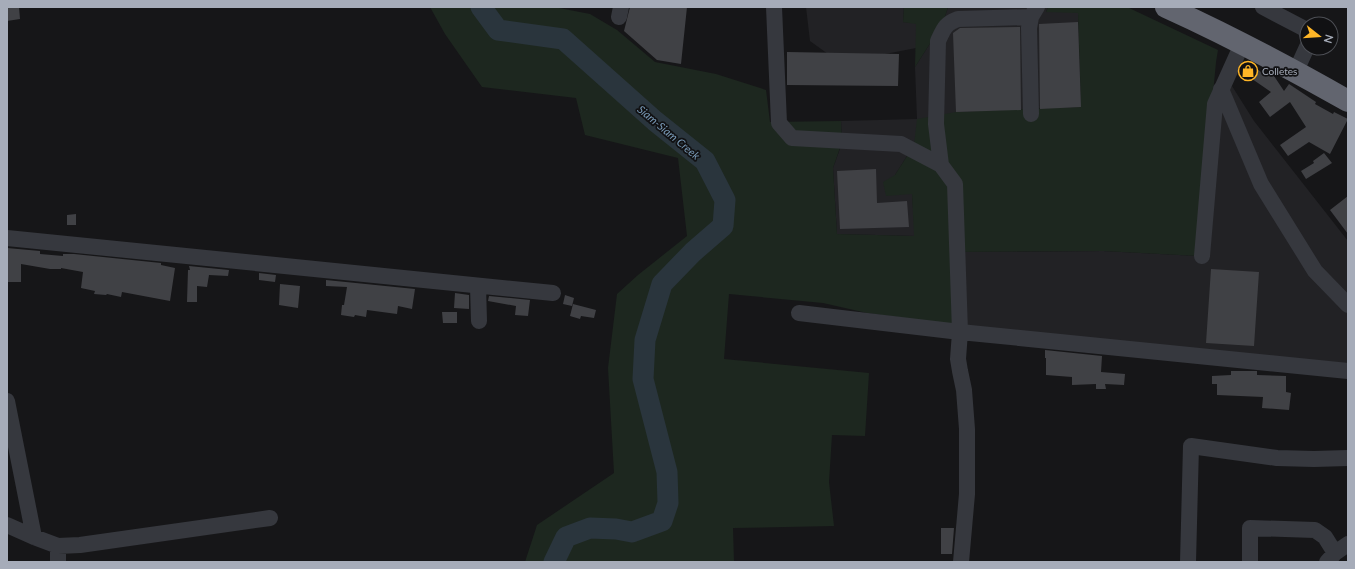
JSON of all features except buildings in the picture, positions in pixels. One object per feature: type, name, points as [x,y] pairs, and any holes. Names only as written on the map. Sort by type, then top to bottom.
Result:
[{"type":"highway","points":[[1166,7],[1296,71],[1348,101]]},
{"type":"street","points":[[774,7],[778,123],[792,138],[901,144],[941,164]]},
{"type":"street","points":[[1263,7],[1299,26]]},
{"type":"street","points":[[961,562],[967,494],[967,429],[964,390],[958,359],[960,332],[955,184],[941,164],[936,124],[938,41],[943,29],[949,23],[958,19],[1034,12],[1029,43],[1031,114]]},
{"type":"street","points":[[1202,256],[1215,104],[1242,44]]},
{"type":"street","points":[[1296,71],[1303,56]]},
{"type":"street","points":[[1221,89],[1261,184],[1315,271],[1348,305]]},
{"type":"street","points":[[7,238],[553,293]]},
{"type":"street","points":[[478,286],[479,321]]},
{"type":"street","points":[[799,313],[960,332],[1348,371]]},
{"type":"street","points":[[7,401],[34,537]]},
{"type":"street","points":[[1188,562],[1191,446],[1277,458],[1348,458]]},
{"type":"street","points":[[7,525],[58,546],[270,518]]},
{"type":"street","points":[[1250,562],[1250,528],[1315,530],[1325,537],[1331,558],[1348,544]]},
{"type":"street","points":[[58,546],[58,562]]},
{"type":"shaded area","points":[[430,7],[554,7],[590,14],[617,30],[655,62],[716,74],[766,90],[770,122],[841,121],[842,142],[833,168],[837,234],[914,236],[912,194],[886,196],[883,182],[895,175],[914,145],[917,119],[956,112],[1081,107],[1078,13],[1046,12],[1048,7],[1127,7],[1218,50],[1198,256],[1103,251],[955,252],[956,325],[867,313],[823,303],[729,294],[724,359],[869,373],[865,436],[832,435],[829,482],[834,526],[733,528],[734,562],[525,562],[537,525],[614,473],[608,368],[617,294],[638,275],[687,236],[678,158],[585,135],[576,98],[482,87],[445,34]]},
{"type":"shaded area","points":[[806,7],[904,7],[903,22],[916,23],[916,48],[875,56],[828,54],[810,41]]},
{"type":"shaded area","points":[[904,7],[948,7],[943,23],[915,67],[916,24],[903,22]]},
{"type":"shaded area","points":[[948,7],[1048,7],[1046,12],[1078,12],[1081,107],[956,112],[914,145],[895,175],[912,194],[915,236],[837,234],[833,168],[842,143],[841,121],[917,119],[915,67],[943,23]]},
{"type":"shaded area","points":[[1232,86],[1254,121],[1348,241],[1348,370],[963,330],[964,252],[1103,251],[1198,256],[1209,261],[1219,104]]},
{"type":"waterway","name":"Siam-Siam Creek","points":[[481,7],[498,30],[563,39],[655,121],[705,161],[725,200],[723,226],[693,252],[662,284],[645,340],[643,379],[667,472],[668,503],[662,521],[632,532],[616,529],[590,528],[566,537],[554,562]]},
{"type":"place","name":"Colletes","points":[[1248,71]]}]
